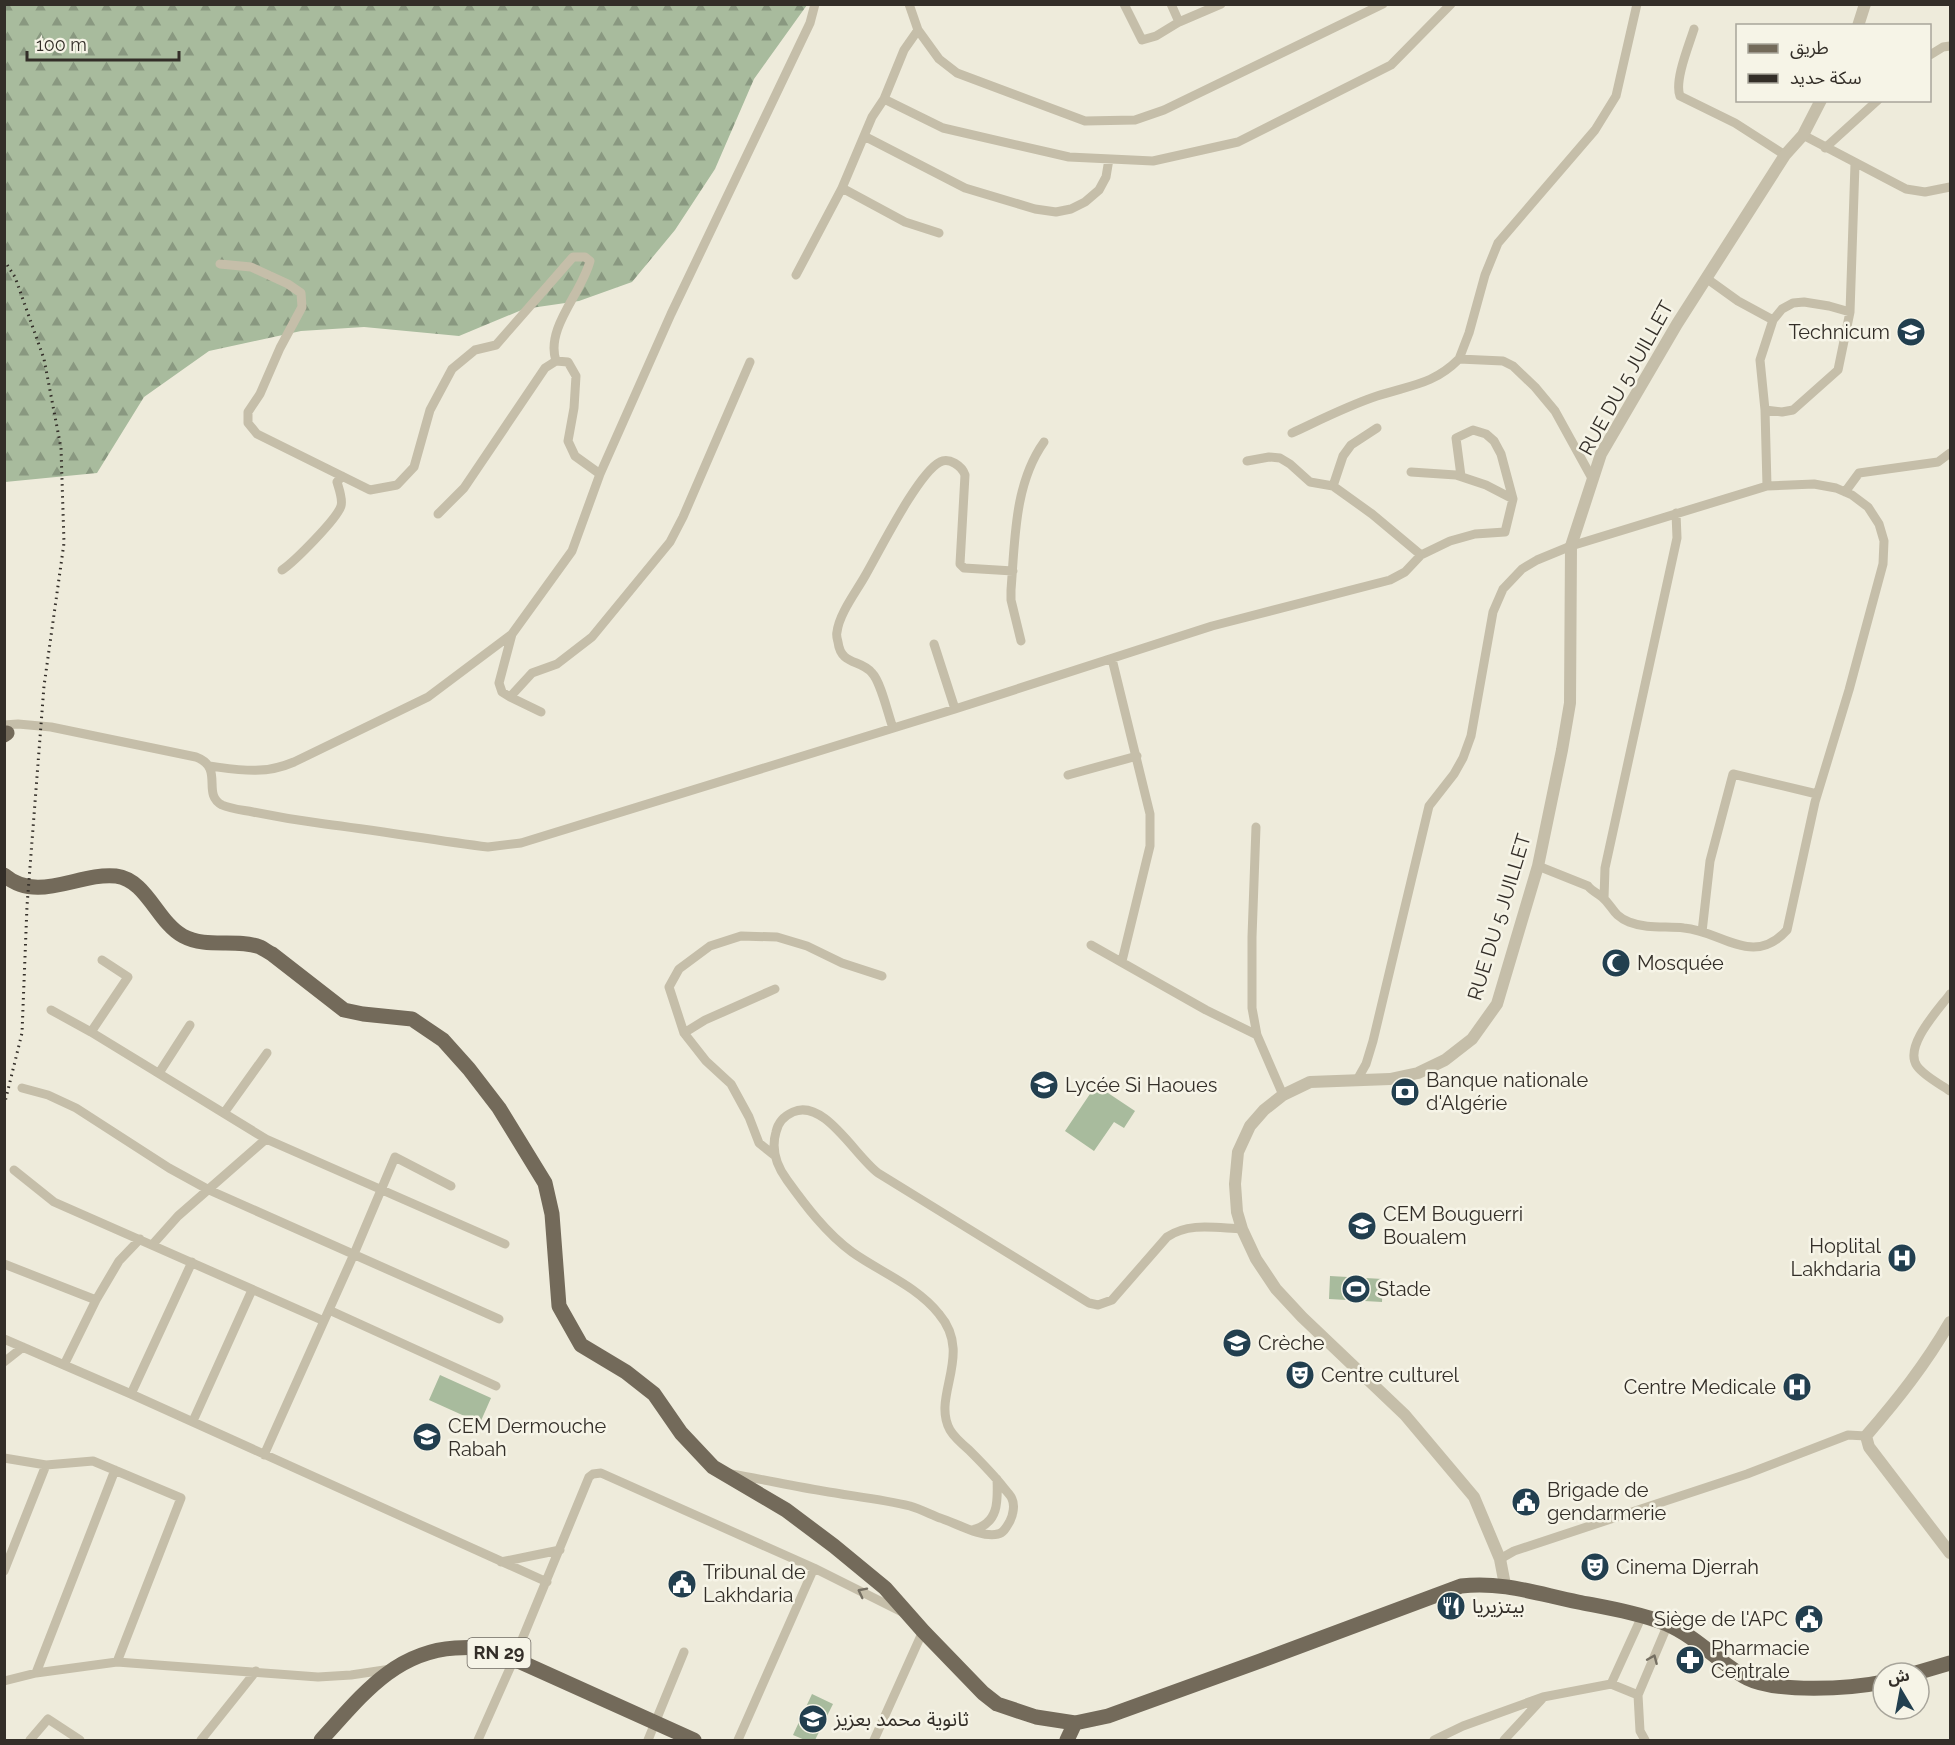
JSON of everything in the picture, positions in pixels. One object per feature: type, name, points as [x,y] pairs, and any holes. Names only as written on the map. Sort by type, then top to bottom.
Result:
[{"type":"main road","points":[[4,875],[22,884],[41,888],[102,875],[119,876],[145,895],[171,927],[182,936],[198,942],[260,947],[344,1010],[412,1018],[443,1040],[499,1108],[545,1183],[552,1214],[559,1306],[581,1345],[626,1372],[654,1394],[681,1433],[713,1467],[786,1510],[885,1588],[923,1631],[983,1693],[997,1704],[1036,1717],[1075,1724],[1108,1716],[1461,1586],[1505,1585],[1668,1624],[1747,1677],[1766,1685],[1816,1687],[1871,1683]]},
{"type":"main road","name":"RN 29","points":[[321,1740],[365,1693],[393,1669],[422,1654],[445,1648],[470,1647],[492,1650],[514,1659],[694,1740]]},
{"type":"main road","points":[[1931,1670],[1946,1667]]},
{"type":"main road","points":[[1067,1740],[1075,1724]]},
{"type":"street","points":[[209,766],[260,771],[272,770],[294,762],[428,697],[512,634],[572,551],[600,474],[671,314],[810,23],[815,4]]},
{"type":"street","points":[[909,4],[918,30],[939,60],[957,73],[1085,122],[1135,120],[1164,110],[1383,4]]},
{"type":"street","points":[[1124,4],[1142,40],[1156,36],[1179,22],[1221,4]]},
{"type":"street","points":[[1170,4],[1179,22]]},
{"type":"street","points":[[884,99],[943,128],[1070,157],[1153,161],[1238,142],[1391,65],[1451,4]]},
{"type":"street","points":[[1292,433],[1377,396],[1414,386],[1439,376],[1459,359],[1469,333],[1485,275],[1498,243],[1595,130],[1616,96],[1637,4]]},
{"type":"street","points":[[1859,24],[1865,4]]},
{"type":"street","points":[[1694,29],[1678,90],[1680,96],[1735,123],[1785,154]]},
{"type":"street","points":[[796,276],[842,188],[872,117],[884,99],[904,50],[918,30]]},
{"type":"street","points":[[1931,54],[1943,46],[1950,46]]},
{"type":"street","name":"RUE DU 5 JUILLET","points":[[1505,1585],[1500,1559],[1474,1497],[1405,1415],[1302,1317],[1276,1289],[1256,1259],[1237,1212],[1235,1184],[1238,1152],[1250,1126],[1264,1110],[1283,1095],[1310,1083],[1390,1079],[1418,1073],[1445,1060],[1472,1040],[1497,1004],[1538,866],[1570,703],[1570,546],[1601,454],[1677,324],[1785,154],[1803,135],[1820,102]]},
{"type":"street","points":[[1826,148],[1876,102]]},
{"type":"street","points":[[1803,135],[1906,189],[1925,192],[1950,187]]},
{"type":"street","points":[[864,136],[965,188],[1035,209],[1056,212],[1071,209],[1085,202],[1099,190],[1106,177],[1108,159]]},
{"type":"street","points":[[1765,410],[1787,412],[1793,410],[1838,370],[1850,312],[1855,164]]},
{"type":"street","points":[[842,188],[905,222],[939,233]]},
{"type":"street","points":[[220,264],[251,267],[301,292],[303,306],[280,348],[260,394],[248,412],[248,423],[257,434],[370,490],[396,485],[414,467],[430,410],[452,369],[475,350],[496,345],[573,256],[585,257],[590,261],[587,273],[558,328],[553,350],[556,361]]},
{"type":"street","points":[[1706,278],[1738,301],[1773,320]]},
{"type":"street","points":[[1767,486],[1765,410],[1760,360],[1773,320],[1782,309],[1793,303],[1804,302],[1850,312]]},
{"type":"street","points":[[1459,359],[1503,361],[1513,366],[1555,411],[1593,480]]},
{"type":"street","points":[[438,514],[464,488],[545,368],[556,361],[568,362],[576,376],[574,408],[568,441],[575,456],[600,474]]},
{"type":"street","points":[[510,697],[532,674],[557,664],[592,637],[670,542],[750,362]]},
{"type":"street","points":[[1333,486],[1343,456],[1351,445],[1377,428]]},
{"type":"street","points":[[5,729],[32,725],[51,727],[196,757],[209,766],[213,776],[213,795],[219,803],[225,806],[289,819],[488,847],[521,843],[956,709],[1212,626],[1390,580],[1405,573],[1421,555],[1450,541],[1476,534],[1505,532],[1513,499],[1501,454],[1494,441],[1486,434],[1473,430],[1456,438],[1461,476]]},
{"type":"street","points":[[1021,641],[1011,600],[1016,524],[1024,484],[1036,454],[1044,442]]},
{"type":"street","points":[[1845,492],[1859,473],[1938,462],[1950,453]]},
{"type":"street","points":[[1247,461],[1269,457],[1280,458],[1310,482],[1333,486],[1372,514],[1421,555]]},
{"type":"street","points":[[893,728],[875,675],[868,668],[852,663],[846,658],[838,645],[837,632],[847,606],[901,511],[925,476],[941,461],[953,462],[963,469],[965,475],[960,564],[964,568],[1012,570]]},
{"type":"street","points":[[1411,472],[1461,476],[1486,485],[1513,499]]},
{"type":"street","points":[[282,570],[293,563],[341,507],[337,482],[342,476]]},
{"type":"street","points":[[1357,1080],[1366,1064],[1373,1041],[1429,806],[1454,774],[1471,736],[1493,612],[1503,589],[1522,569],[1570,546],[1767,486],[1814,484],[1836,488],[1852,495],[1868,507],[1879,524],[1884,541],[1883,564],[1849,690],[1817,794],[1787,930],[1779,939],[1766,946],[1749,947],[1728,943],[1702,932],[1685,928],[1644,926],[1630,922],[1616,915],[1604,898],[1593,892],[1588,885],[1538,866]]},
{"type":"street","points":[[1604,898],[1605,868],[1677,538],[1677,513]]},
{"type":"street","points":[[512,634],[500,683],[502,692],[541,712]]},
{"type":"street","points":[[934,644],[956,709]]},
{"type":"street","points":[[1112,658],[1150,814],[1150,846],[1122,961]]},
{"type":"street","points":[[1068,775],[1137,756]]},
{"type":"street","points":[[1702,932],[1710,861],[1733,774],[1817,794]]},
{"type":"street","points":[[1256,827],[1252,1008],[1257,1035],[1283,1095]]},
{"type":"street","points":[[774,1155],[759,1143],[749,1117],[731,1084],[706,1061],[684,1033],[669,987],[679,969],[710,946],[741,936],[777,938],[807,946],[842,963],[882,976]]},
{"type":"street","points":[[1091,945],[1206,1010],[1257,1035]]},
{"type":"street","points":[[91,1032],[128,977],[102,960]]},
{"type":"street","points":[[684,1033],[714,1016],[775,989]]},
{"type":"street","points":[[1950,994],[1922,1030],[1914,1061],[1918,1068],[1950,1091]]},
{"type":"street","points":[[51,1010],[266,1139],[505,1244]]},
{"type":"street","points":[[159,1073],[190,1025]]},
{"type":"street","points":[[224,1113],[267,1053]]},
{"type":"street","points":[[22,1089],[48,1095],[76,1108],[169,1168],[209,1190],[499,1319]]},
{"type":"street","points":[[723,1473],[910,1506],[970,1530],[997,1534],[1004,1531],[1013,1516],[1013,1499],[997,1478],[951,1432],[945,1420],[954,1346],[950,1332],[940,1314],[920,1295],[849,1250],[818,1219],[792,1187],[782,1173],[774,1155],[773,1140],[777,1126],[785,1115],[797,1110],[809,1109],[820,1114],[832,1124],[868,1166],[1089,1303],[1098,1305],[1112,1300],[1167,1238],[1177,1231],[1190,1228],[1242,1229]]},
{"type":"street","points":[[153,1244],[177,1216],[266,1139]]},
{"type":"street","points":[[264,1455],[395,1157],[451,1186]]},
{"type":"street","points":[[14,1170],[54,1202],[324,1321]]},
{"type":"street","points":[[64,1365],[96,1300],[119,1261],[140,1239]]},
{"type":"street","points":[[131,1394],[192,1262]]},
{"type":"street","points":[[4,1264],[96,1300]]},
{"type":"street","points":[[193,1421],[252,1290]]},
{"type":"street","points":[[329,1310],[496,1386]]},
{"type":"street","points":[[1866,1436],[1923,1367],[1950,1322]]},
{"type":"street","points":[[4,1340],[193,1421],[547,1582]]},
{"type":"street","points":[[4,1362],[23,1347]]},
{"type":"street","points":[[1500,1559],[1514,1551],[1747,1474],[1848,1435],[1866,1436]]},
{"type":"street","points":[[1866,1436],[1869,1447],[1950,1553]]},
{"type":"street","points":[[4,1458],[46,1465],[93,1461],[181,1498],[117,1662]]},
{"type":"street","points":[[4,1571],[46,1465]]},
{"type":"street","points":[[36,1673],[115,1470]]},
{"type":"street","points":[[478,1740],[593,1473],[601,1473],[814,1568],[911,1617]]},
{"type":"street","points":[[970,1530],[982,1528],[989,1522],[997,1507],[997,1478]]},
{"type":"street","points":[[501,1562],[560,1550]]},
{"type":"street","points":[[738,1740],[814,1568]]},
{"type":"street","points":[[1611,1684],[1642,1616]]},
{"type":"street","points":[[1645,1740],[1640,1731],[1638,1695],[1668,1624]]},
{"type":"street","points":[[874,1740],[923,1631]]},
{"type":"street","points":[[648,1740],[684,1652]]},
{"type":"street","points":[[5,1679],[117,1662],[318,1677],[393,1669]]},
{"type":"street","points":[[201,1740],[256,1671]]},
{"type":"street","points":[[1434,1740],[1463,1726],[1544,1697],[1611,1684],[1638,1695]]},
{"type":"street","points":[[1504,1740],[1544,1697]]},
{"type":"street","points":[[30,1740],[48,1719],[80,1740]]},
{"type":"green space","points":[[5,5],[807,5],[754,79],[715,169],[675,230],[632,282],[579,301],[524,309],[459,336],[364,327],[301,331],[209,351],[144,397],[97,473],[5,482]]},
{"type":"green space","points":[[1096,1085],[1135,1111],[1124,1128],[1114,1122],[1094,1151],[1065,1131]]},
{"type":"green space","name":"Stade","points":[[1330,1276],[1383,1279],[1382,1302],[1329,1299]]},
{"type":"green space","points":[[440,1375],[491,1398],[480,1423],[429,1400]]},
{"type":"green space","points":[[812,1694],[833,1704],[815,1740],[805,1740],[793,1735]]},
{"type":"railway","points":[[4,260],[15,277],[44,359],[61,448],[64,543],[44,686],[27,906],[22,1033],[4,1106]]},
{"type":"place","name":"Technicum","points":[[1911,332]]},
{"type":"place","name":"Mosquée","points":[[1616,963]]},
{"type":"place","name":"Lycée Si Haoues","points":[[1044,1085]]},
{"type":"place","name":"Banque nationale d'Algérie","points":[[1405,1092]]},
{"type":"place","name":"CEM Bouguerri Boualem","points":[[1362,1226]]},
{"type":"place","name":"Hoplital Lakhdaria","points":[[1902,1258]]},
{"type":"place","name":"Stade","points":[[1356,1289]]},
{"type":"place","name":"Crèche","points":[[1237,1343]]},
{"type":"place","name":"Centre culturel","points":[[1300,1375]]},
{"type":"place","name":"Centre Medicale","points":[[1797,1387]]},
{"type":"place","name":"CEM Dermouche Rabah","points":[[427,1437]]},
{"type":"place","name":"Brigade de gendarmerie","points":[[1526,1502]]},
{"type":"place","name":"Cinema Djerrah","points":[[1595,1567]]},
{"type":"place","name":"Tribunal de Lakhdaria","points":[[682,1584]]},
{"type":"place","name":"بيتزيريا","points":[[1451,1606]]},
{"type":"place","name":"Siège de l'APC","points":[[1809,1619]]},
{"type":"place","name":"Pharmacie Centrale","points":[[1690,1660]]},
{"type":"place","name":"ثانوية محمد بعزيز","points":[[813,1719]]}]
